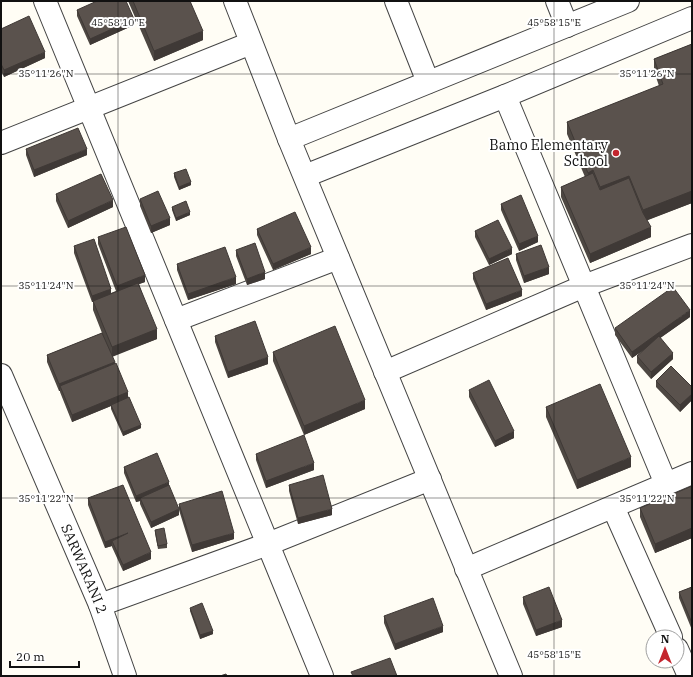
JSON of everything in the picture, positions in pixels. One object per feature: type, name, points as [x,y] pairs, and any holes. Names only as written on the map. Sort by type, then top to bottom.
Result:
[{"type":"street","points":[[45,1],[322,676]]},
{"type":"street","points":[[234,1],[338,258],[511,676]]},
{"type":"street","points":[[396,1],[428,82]]},
{"type":"street","points":[[557,1],[567,26]]},
{"type":"street","points":[[289,138],[628,1]]},
{"type":"street","points":[[305,176],[505,96],[692,18]]},
{"type":"street","points":[[1,142],[251,43]]},
{"type":"street","points":[[505,96],[666,484]]},
{"type":"street","points":[[386,372],[584,286],[690,250]]},
{"type":"street","points":[[176,320],[338,258]]},
{"type":"street","name":"SARWARANI 2","points":[[1,376],[100,605],[125,676]]},
{"type":"street","points":[[466,568],[692,473]]},
{"type":"street","points":[[100,605],[268,544],[430,479]]},
{"type":"street","points":[[613,507],[667,629]]},
{"type":"building","points":[[97,1],[126,1],[134,19],[90,39],[77,10]]},
{"type":"building","points":[[133,1],[190,1],[203,31],[154,51]]},
{"type":"building","points":[[29,16],[45,52],[4,70],[1,64],[1,29]]},
{"type":"building","points":[[692,44],[692,191],[643,210],[629,176],[600,187],[593,170],[588,173],[567,122],[663,84],[654,59]]},
{"type":"building","points":[[78,128],[87,149],[34,170],[26,149]]},
{"type":"building","points":[[186,169],[191,182],[179,187],[174,173]]},
{"type":"building","points":[[593,173],[600,190],[629,178],[643,213],[651,227],[590,254],[561,187]]},
{"type":"building","points":[[101,174],[113,200],[68,221],[56,194]]},
{"type":"building","points":[[158,191],[170,218],[151,226],[140,199]]},
{"type":"building","points":[[521,195],[538,236],[519,244],[501,204]]},
{"type":"building","points":[[186,201],[190,212],[176,218],[172,207]]},
{"type":"building","points":[[295,212],[311,247],[273,264],[257,229]]},
{"type":"building","points":[[498,220],[512,248],[489,259],[475,231]]},
{"type":"building","points":[[126,227],[145,275],[117,286],[98,237]]},
{"type":"building","points":[[94,239],[111,289],[92,296],[74,246]]},
{"type":"building","points":[[255,243],[265,272],[247,279],[236,250]]},
{"type":"building","points":[[541,245],[549,267],[524,276],[516,254]]},
{"type":"building","points":[[225,247],[236,277],[188,294],[177,264]]},
{"type":"building","points":[[508,258],[522,290],[486,304],[473,273]]},
{"type":"building","points":[[138,283],[157,329],[112,347],[93,301]]},
{"type":"building","points":[[673,287],[690,310],[632,352],[615,328]]},
{"type":"building","points":[[255,321],[268,357],[228,372],[215,336]]},
{"type":"building","points":[[335,326],[365,400],[304,426],[273,352]]},
{"type":"building","points":[[102,333],[115,362],[59,384],[47,355]]},
{"type":"building","points":[[659,336],[673,353],[651,372],[637,356]]},
{"type":"building","points":[[116,363],[128,392],[72,415],[60,386]]},
{"type":"building","points":[[671,366],[692,387],[692,394],[680,405],[656,381]]},
{"type":"building","points":[[489,380],[514,431],[495,441],[469,390]]},
{"type":"building","points":[[600,384],[631,457],[577,480],[546,407]]},
{"type":"building","points":[[129,397],[141,425],[123,432],[111,405]]},
{"type":"building","points":[[304,435],[314,463],[266,481],[256,454]]},
{"type":"building","points":[[157,453],[169,482],[136,496],[124,467]]},
{"type":"building","points":[[323,475],[332,509],[298,518],[289,485]]},
{"type":"building","points":[[123,485],[151,552],[123,565],[112,541],[128,533],[105,542],[88,498]]},
{"type":"building","points":[[169,485],[179,509],[151,522],[140,498]]},
{"type":"building","points":[[692,486],[692,528],[655,544],[640,508]]},
{"type":"building","points":[[222,491],[234,533],[192,545],[179,504]]},
{"type":"building","points":[[164,528],[167,544],[158,546],[155,530]]},
{"type":"building","points":[[549,587],[562,620],[536,630],[523,597]]},
{"type":"building","points":[[692,587],[692,623],[679,592]]},
{"type":"building","points":[[433,598],[443,626],[395,644],[384,616]]},
{"type":"building","points":[[202,603],[213,631],[200,635],[190,608]]},
{"type":"building","points":[[390,658],[397,676],[353,676],[351,672]]},
{"type":"place","name":"Bamo Elementary School","points":[[616,153]]}]
